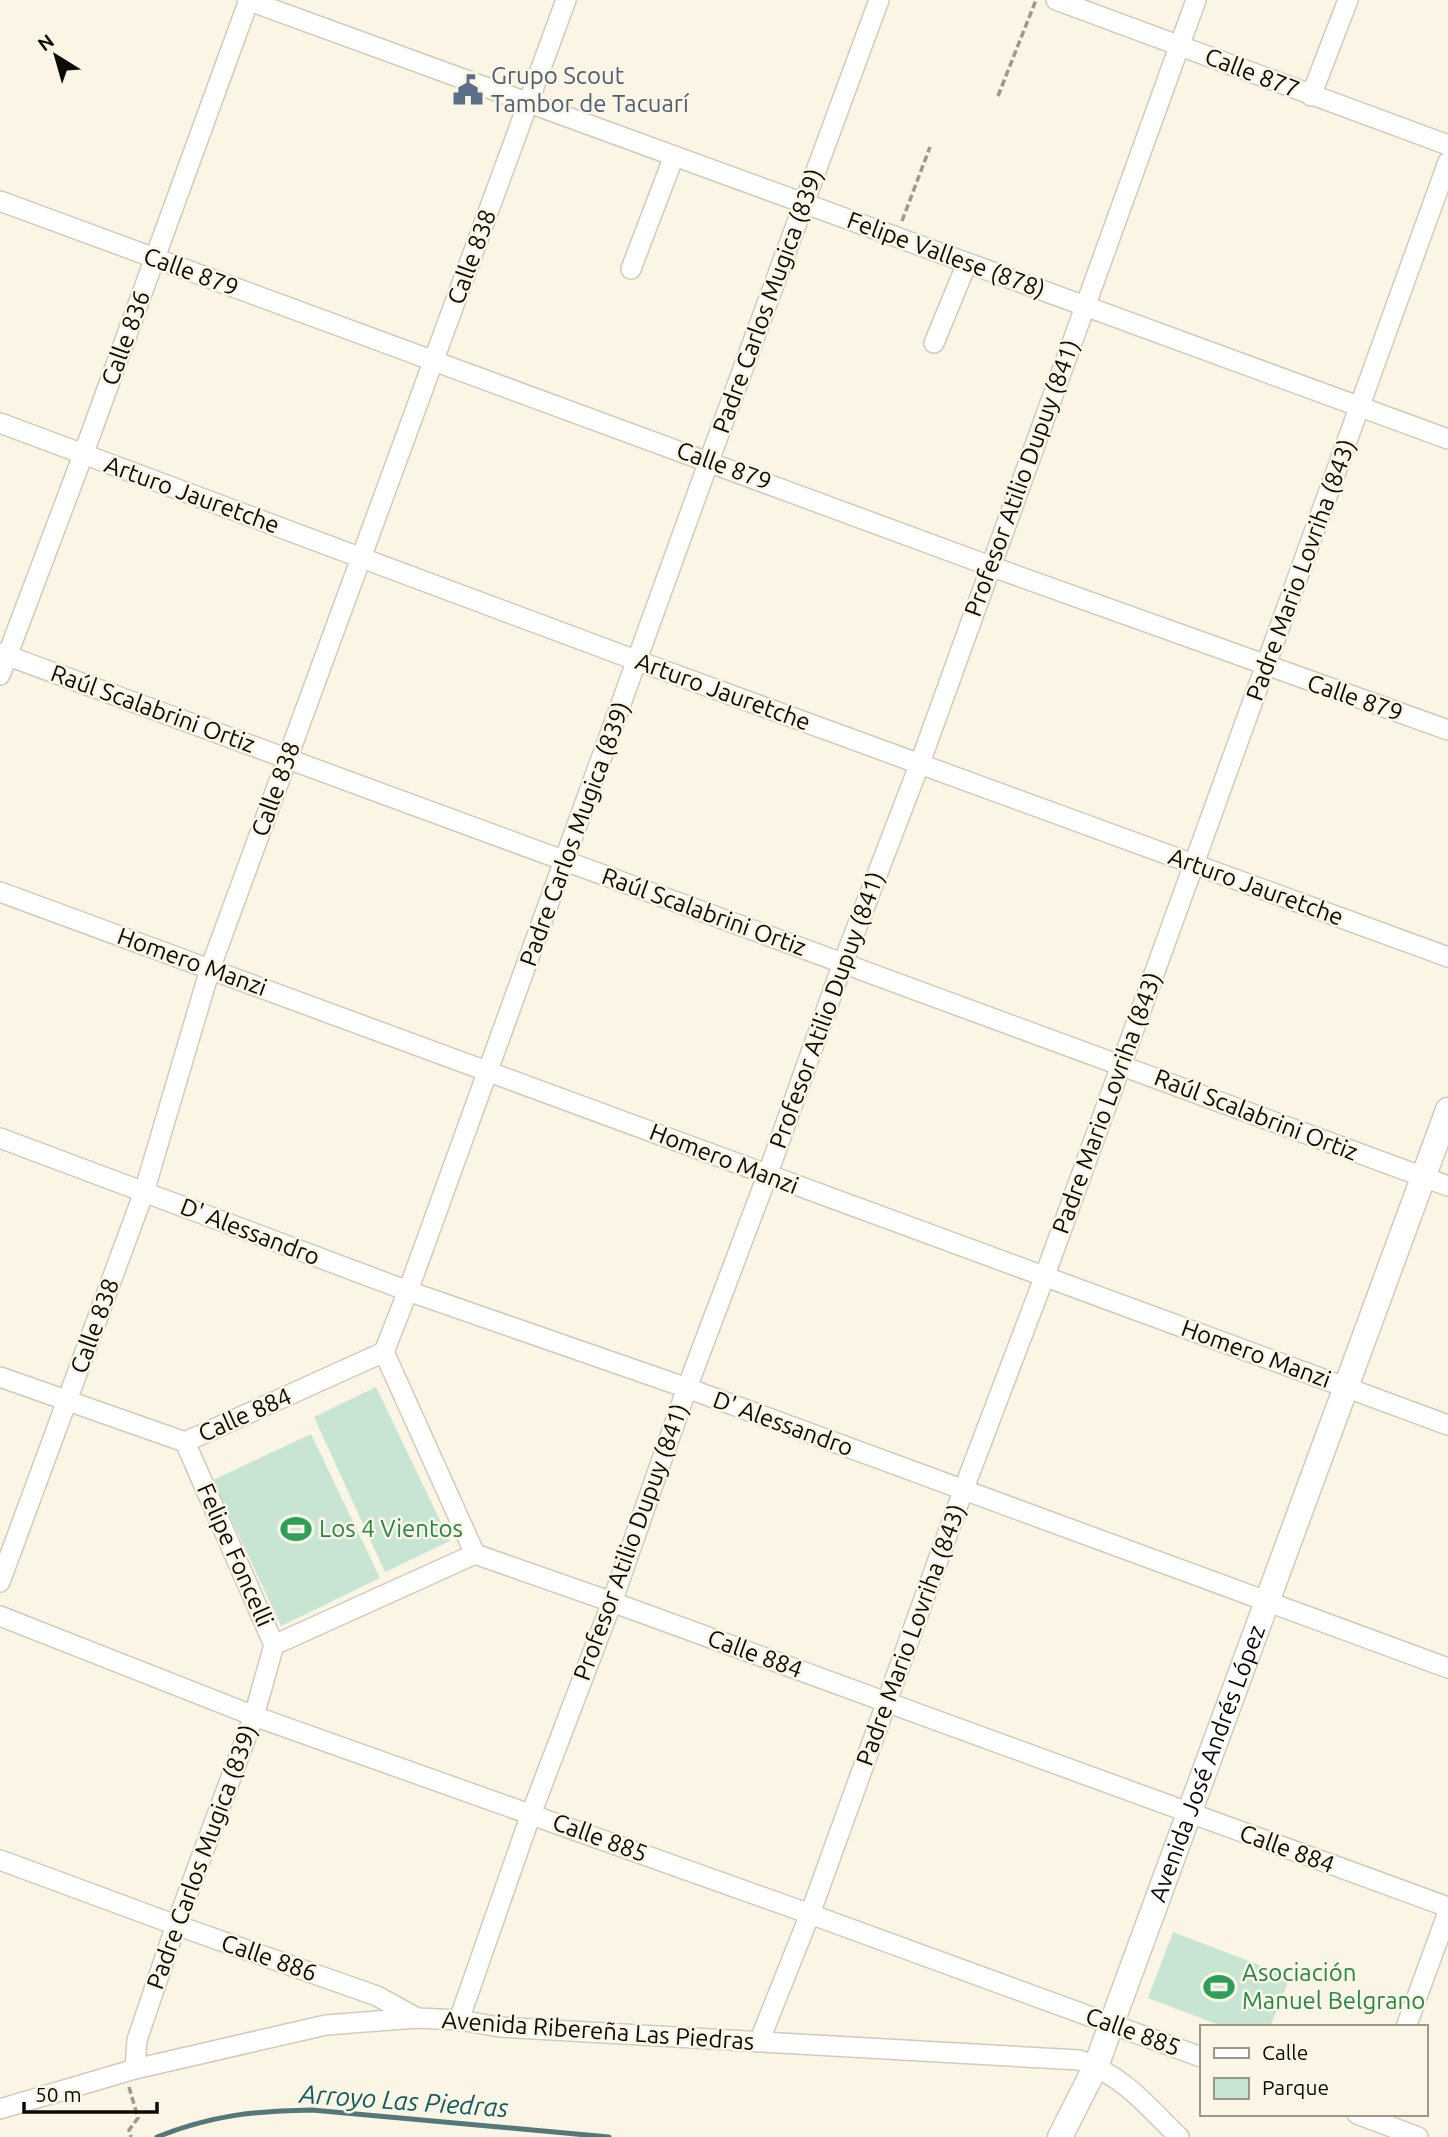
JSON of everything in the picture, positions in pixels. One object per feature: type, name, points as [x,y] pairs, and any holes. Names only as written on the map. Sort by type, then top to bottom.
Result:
[{"type":"main road","name":"Avenida José Andrés López","points":[[1060,2137],[1091,2077],[1112,2024],[1448,1110]]},
{"type":"street","name":"Felipe Vallese (878)","points":[[248,0],[1448,439]]},
{"type":"street","name":"Calle 836","points":[[0,674],[3,654],[83,455],[248,0]]},
{"type":"street","name":"Calle 838","points":[[0,1582],[144,1192],[210,970],[566,0]]},
{"type":"street","name":"Padre Carlos Mugica (839)","points":[[384,1352],[879,0]]},
{"type":"street","name":"Calle 877","points":[[1056,0],[1448,145]]},
{"type":"street","name":"Profesor Atilio Dupuy (841)","points":[[459,2020],[531,1814],[612,1602],[687,1388],[843,963],[920,763],[1196,0]]},
{"type":"street","points":[[1311,96],[1348,0]]},
{"type":"street","points":[[631,269],[674,156]]},
{"type":"street","name":"Padre Mario Lovriha (843)","points":[[759,2042],[810,1914],[963,1491],[1044,1278],[1448,162]]},
{"type":"street","name":"Calle 879","points":[[0,201],[990,566],[1448,730]]},
{"type":"street","points":[[934,343],[967,263]]},
{"type":"street","name":"Arturo Jauretche","points":[[0,423],[638,661],[1448,957]]},
{"type":"street","name":"Raúl Scalabrini Ortiz","points":[[3,654],[1448,1186]]},
{"type":"street","name":"Homero Manzi","points":[[0,892],[1448,1425]]},
{"type":"street","name":"D' Alessandro","points":[[0,1138],[408,1291],[687,1388],[1448,1668]]},
{"type":"street","points":[[384,1352],[475,1555]]},
{"type":"street","name":"Calle 884","points":[[185,1442],[384,1352]]},
{"type":"street","points":[[0,1377],[185,1442]]},
{"type":"street","name":"Felipe Foncelli","points":[[185,1442],[274,1645],[475,1555]]},
{"type":"street","name":"Calle 884","points":[[475,1555],[887,1702],[1448,1909]]},
{"type":"street","name":"Calle 885","points":[[0,1616],[254,1716],[1200,2057]]},
{"type":"street","name":"Padre Carlos Mugica (839)","points":[[130,2071],[136,2040],[254,1716],[274,1645]]},
{"type":"street","name":"Calle 886","points":[[0,1860],[176,1926],[377,1996],[417,2018]]},
{"type":"street","points":[[1407,2025],[1448,1909]]},
{"type":"street","name":"Avenida Ribereña Las Piedras","points":[[0,2109],[130,2071],[326,2025],[417,2018],[459,2020],[500,2027],[1079,2060],[1091,2077],[1122,2081],[1179,2137]]},
{"type":"street","points":[[1367,2121],[1418,2137]]},
{"type":"path","points":[[998,96],[1036,0]]},
{"type":"path","points":[[896,236],[930,147]]},
{"type":"path","points":[[130,2071],[138,2118],[129,2130],[131,2137]]},
{"type":"green space","points":[[376,1387],[450,1541],[385,1572],[314,1417]]},
{"type":"green space","name":"Los 4 Vientos","points":[[311,1434],[380,1578],[281,1626],[213,1480]]},
{"type":"green space","name":"Asociación Manuel Belgrano","points":[[1173,1932],[1290,1977],[1271,2025],[1219,2025],[1148,1998]]},
{"type":"waterway","name":"Arroyo Las Piedras","points":[[157,2137],[215,2119],[312,2110],[609,2137]]},
{"type":"place","name":"Grupo Scout Tambor de Tacuarí","points":[[468,90]]},
{"type":"place","name":"Los 4 Vientos","points":[[296,1529]]},
{"type":"place","name":"Asociación Manuel Belgrano","points":[[1219,1987]]}]
